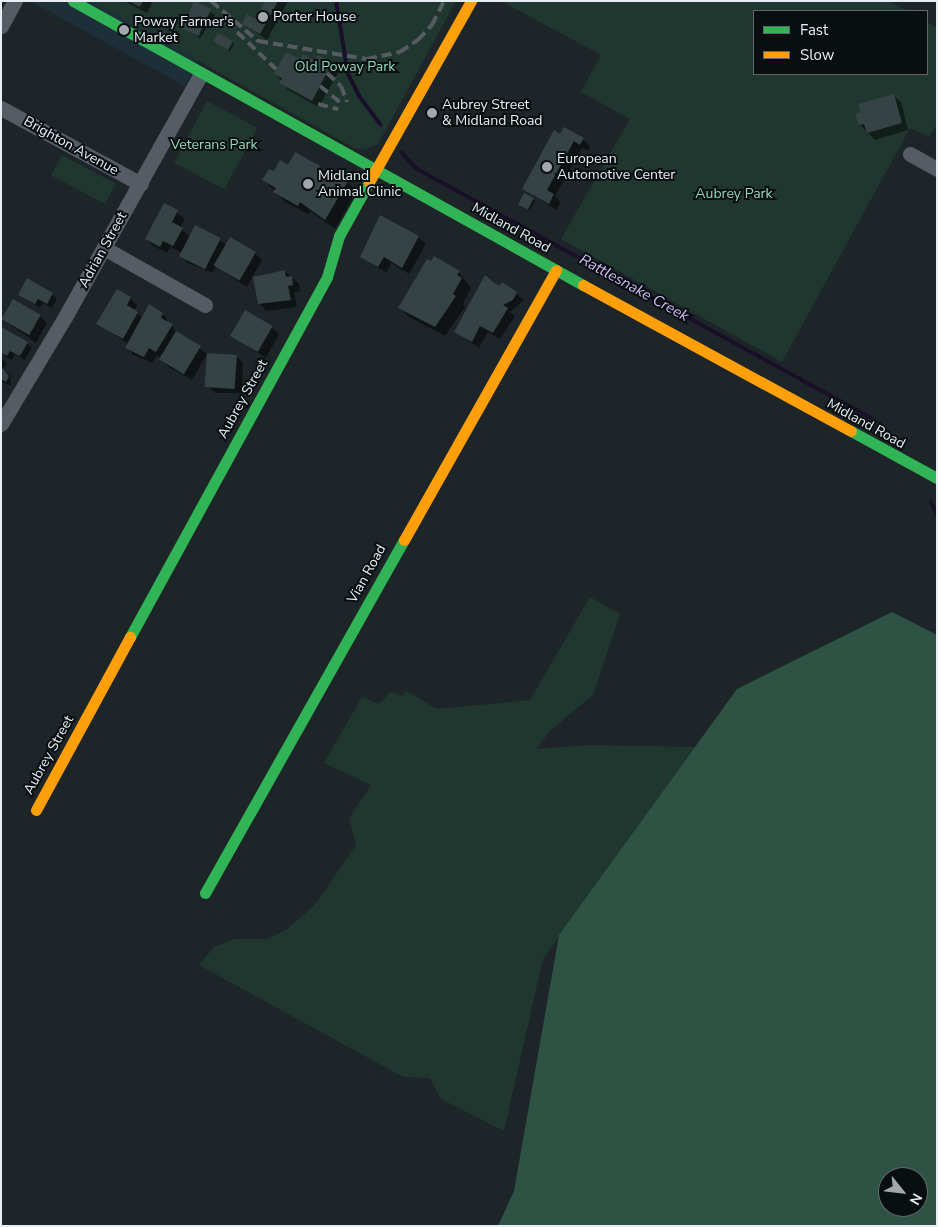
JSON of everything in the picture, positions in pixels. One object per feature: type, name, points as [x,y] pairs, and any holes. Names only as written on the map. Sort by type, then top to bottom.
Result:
[{"type":"street","points":[[1,26],[15,1]]},
{"type":"street","name":"Midland Road","points":[[72,1],[375,171],[937,478]]},
{"type":"street","name":"Aubrey Street","points":[[36,810],[327,277],[339,236],[471,1]]},
{"type":"street","name":"Adrian Street","points":[[1,424],[141,184],[201,74]]},
{"type":"street","name":"Brighton Avenue","points":[[1,108],[141,184]]},
{"type":"street","points":[[910,154],[937,169]]},
{"type":"street","points":[[104,248],[205,304]]},
{"type":"street","name":"Vian Road","points":[[205,893],[556,270]]},
{"type":"shaded area","name":"Poway Farmer's Market","points":[[30,1],[116,1],[203,50],[185,86]]},
{"type":"green space","name":"Old Poway Park","points":[[91,1],[456,1],[378,144],[364,150],[354,148]]},
{"type":"green space","name":"Aubrey Park","points":[[501,1],[889,1],[905,10],[753,10],[753,75],[928,75],[928,23],[937,28],[937,124],[929,137],[910,128],[782,362],[561,239],[630,119],[581,92],[601,55]]},
{"type":"green space","name":"Veterans Park","points":[[207,101],[257,128],[224,190],[174,163]]},
{"type":"green space","points":[[62,155],[116,184],[105,204],[51,175]]},
{"type":"green space","points":[[590,597],[620,614],[593,695],[551,730],[536,749],[591,745],[695,747],[543,959],[504,1131],[441,1099],[430,1078],[403,1077],[199,965],[214,947],[235,939],[268,939],[287,929],[314,906],[356,845],[349,818],[371,785],[324,763],[362,697],[379,704],[390,692],[403,696],[406,691],[437,709],[530,700]]},
{"type":"green space","points":[[892,612],[937,635],[937,1226],[498,1226],[514,1191],[559,935],[737,689]]},
{"type":"building","points":[[128,1],[143,1],[140,7]]},
{"type":"building","points":[[194,1],[211,9],[199,36],[181,28]]},
{"type":"building","name":"Porter House","points":[[265,1],[278,1],[260,34],[242,24],[247,14],[255,19]]},
{"type":"building","points":[[218,33],[233,41],[228,50],[213,42]]},
{"type":"building","points":[[286,52],[300,59],[303,54],[315,61],[318,55],[332,63],[312,101],[279,83],[282,78],[274,74]]},
{"type":"building","points":[[894,94],[902,123],[867,133],[864,124],[859,125],[855,114],[861,112],[858,104]]},
{"type":"building","name":"European Automotive Center","points":[[564,127],[584,138],[580,145],[574,141],[547,190],[554,194],[549,204],[522,189],[554,130],[560,134]]},
{"type":"building","name":"Midland Animal Clinic","points":[[295,152],[320,166],[317,172],[325,176],[328,170],[348,181],[325,220],[300,202],[298,206],[273,192],[276,188],[262,180],[269,169],[274,171],[280,160],[288,165]]},
{"type":"building","points":[[524,193],[534,198],[528,210],[518,205]]},
{"type":"building","points":[[164,203],[178,210],[172,222],[183,228],[173,246],[163,241],[160,247],[145,239]]},
{"type":"building","points":[[380,215],[419,236],[402,268],[384,257],[378,267],[360,257]]},
{"type":"building","points":[[195,225],[221,238],[205,269],[179,256]]},
{"type":"building","points":[[230,237],[256,252],[239,281],[214,266]]},
{"type":"building","points":[[434,256],[460,271],[457,275],[462,278],[453,294],[456,296],[435,327],[398,308],[427,259],[431,261]]},
{"type":"building","points":[[285,270],[286,277],[292,276],[293,285],[288,286],[291,300],[258,304],[253,277]]},
{"type":"building","points":[[485,275],[500,286],[502,282],[517,292],[513,300],[503,305],[508,308],[493,333],[480,326],[472,342],[454,332]]},
{"type":"building","points":[[27,278],[53,293],[47,304],[38,299],[35,304],[18,295]]},
{"type":"building","points":[[117,289],[131,297],[127,305],[138,312],[123,339],[96,324]]},
{"type":"building","points":[[13,299],[41,315],[29,335],[2,319]]},
{"type":"building","points":[[149,304],[163,313],[161,318],[173,324],[156,352],[149,348],[144,357],[125,348]]},
{"type":"building","points":[[245,310],[273,326],[258,352],[230,336]]},
{"type":"building","points":[[1,327],[28,342],[20,356],[10,351],[7,356],[1,353]]},
{"type":"building","points":[[176,331],[201,346],[184,374],[159,359]]},
{"type":"building","points":[[207,353],[237,355],[235,389],[205,387]]},
{"type":"building","points":[[1,366],[9,376],[6,382],[1,379]]},
{"type":"waterway","name":"Rattlesnake Creek","points":[[336,1],[348,74],[359,96],[381,125]]},
{"type":"waterway","name":"Rattlesnake Creek","points":[[401,152],[417,169],[871,418]]},
{"type":"waterway","name":"Rattlesnake Creek","points":[[931,502],[937,515]]},
{"type":"railway","points":[[211,1],[258,41],[367,59],[400,52],[418,40],[432,25],[444,1]]},
{"type":"railway","points":[[237,32],[276,69]]},
{"type":"railway","points":[[327,73],[341,86],[347,102]]},
{"type":"railway","points":[[320,86],[342,104]]},
{"type":"railway","points":[[318,104],[338,109]]},
{"type":"traffic: fast","points":[[73,1],[583,285]]},
{"type":"traffic: fast","points":[[130,637],[327,277],[339,236],[369,182]]},
{"type":"traffic: fast","points":[[851,431],[937,478]]},
{"type":"traffic: fast","points":[[205,893],[404,540]]},
{"type":"traffic: slow","points":[[369,182],[471,1]]},
{"type":"traffic: slow","points":[[404,540],[556,270]]},
{"type":"traffic: slow","points":[[583,285],[851,431]]},
{"type":"traffic: slow","points":[[36,810],[130,637]]},
{"type":"place","name":"Porter House","points":[[263,17]]},
{"type":"place","name":"Poway Farmer's Market","points":[[124,30]]},
{"type":"place","name":"Aubrey Street & Midland Road","points":[[432,113]]},
{"type":"place","name":"European Automotive Center","points":[[547,167]]},
{"type":"place","name":"Midland Animal Clinic","points":[[308,184]]}]
